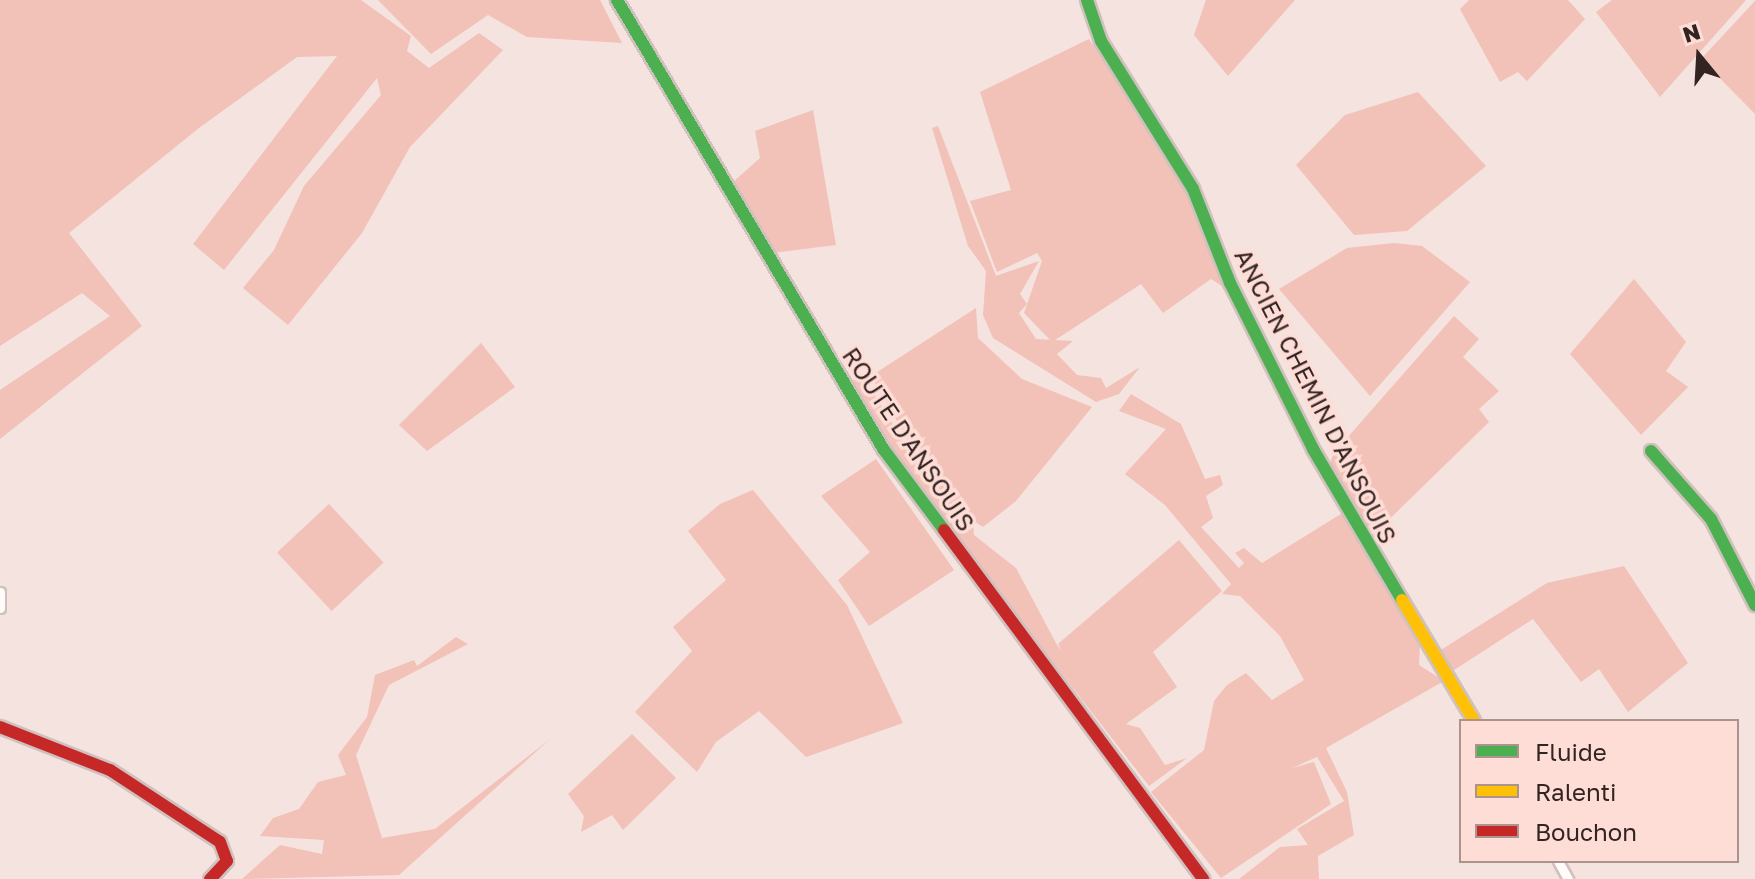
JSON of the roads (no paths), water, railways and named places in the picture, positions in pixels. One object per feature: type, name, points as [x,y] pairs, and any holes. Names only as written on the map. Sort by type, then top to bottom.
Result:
[{"type":"street","name":"ROUTE D'ANSOUIS","points":[[617,0],[884,450],[1203,879]]},
{"type":"street","name":"ANCIEN CHEMIN D'ANSOUIS","points":[[1087,0],[1101,41],[1193,189],[1230,283],[1313,449],[1473,719]]},
{"type":"street","points":[[1651,451],[1711,519],[1755,605]]},
{"type":"street","points":[[0,592],[0,608]]},
{"type":"street","points":[[0,727],[110,770],[220,842],[227,861],[210,879]]},
{"type":"street","points":[[1560,864],[1568,879]]}]
